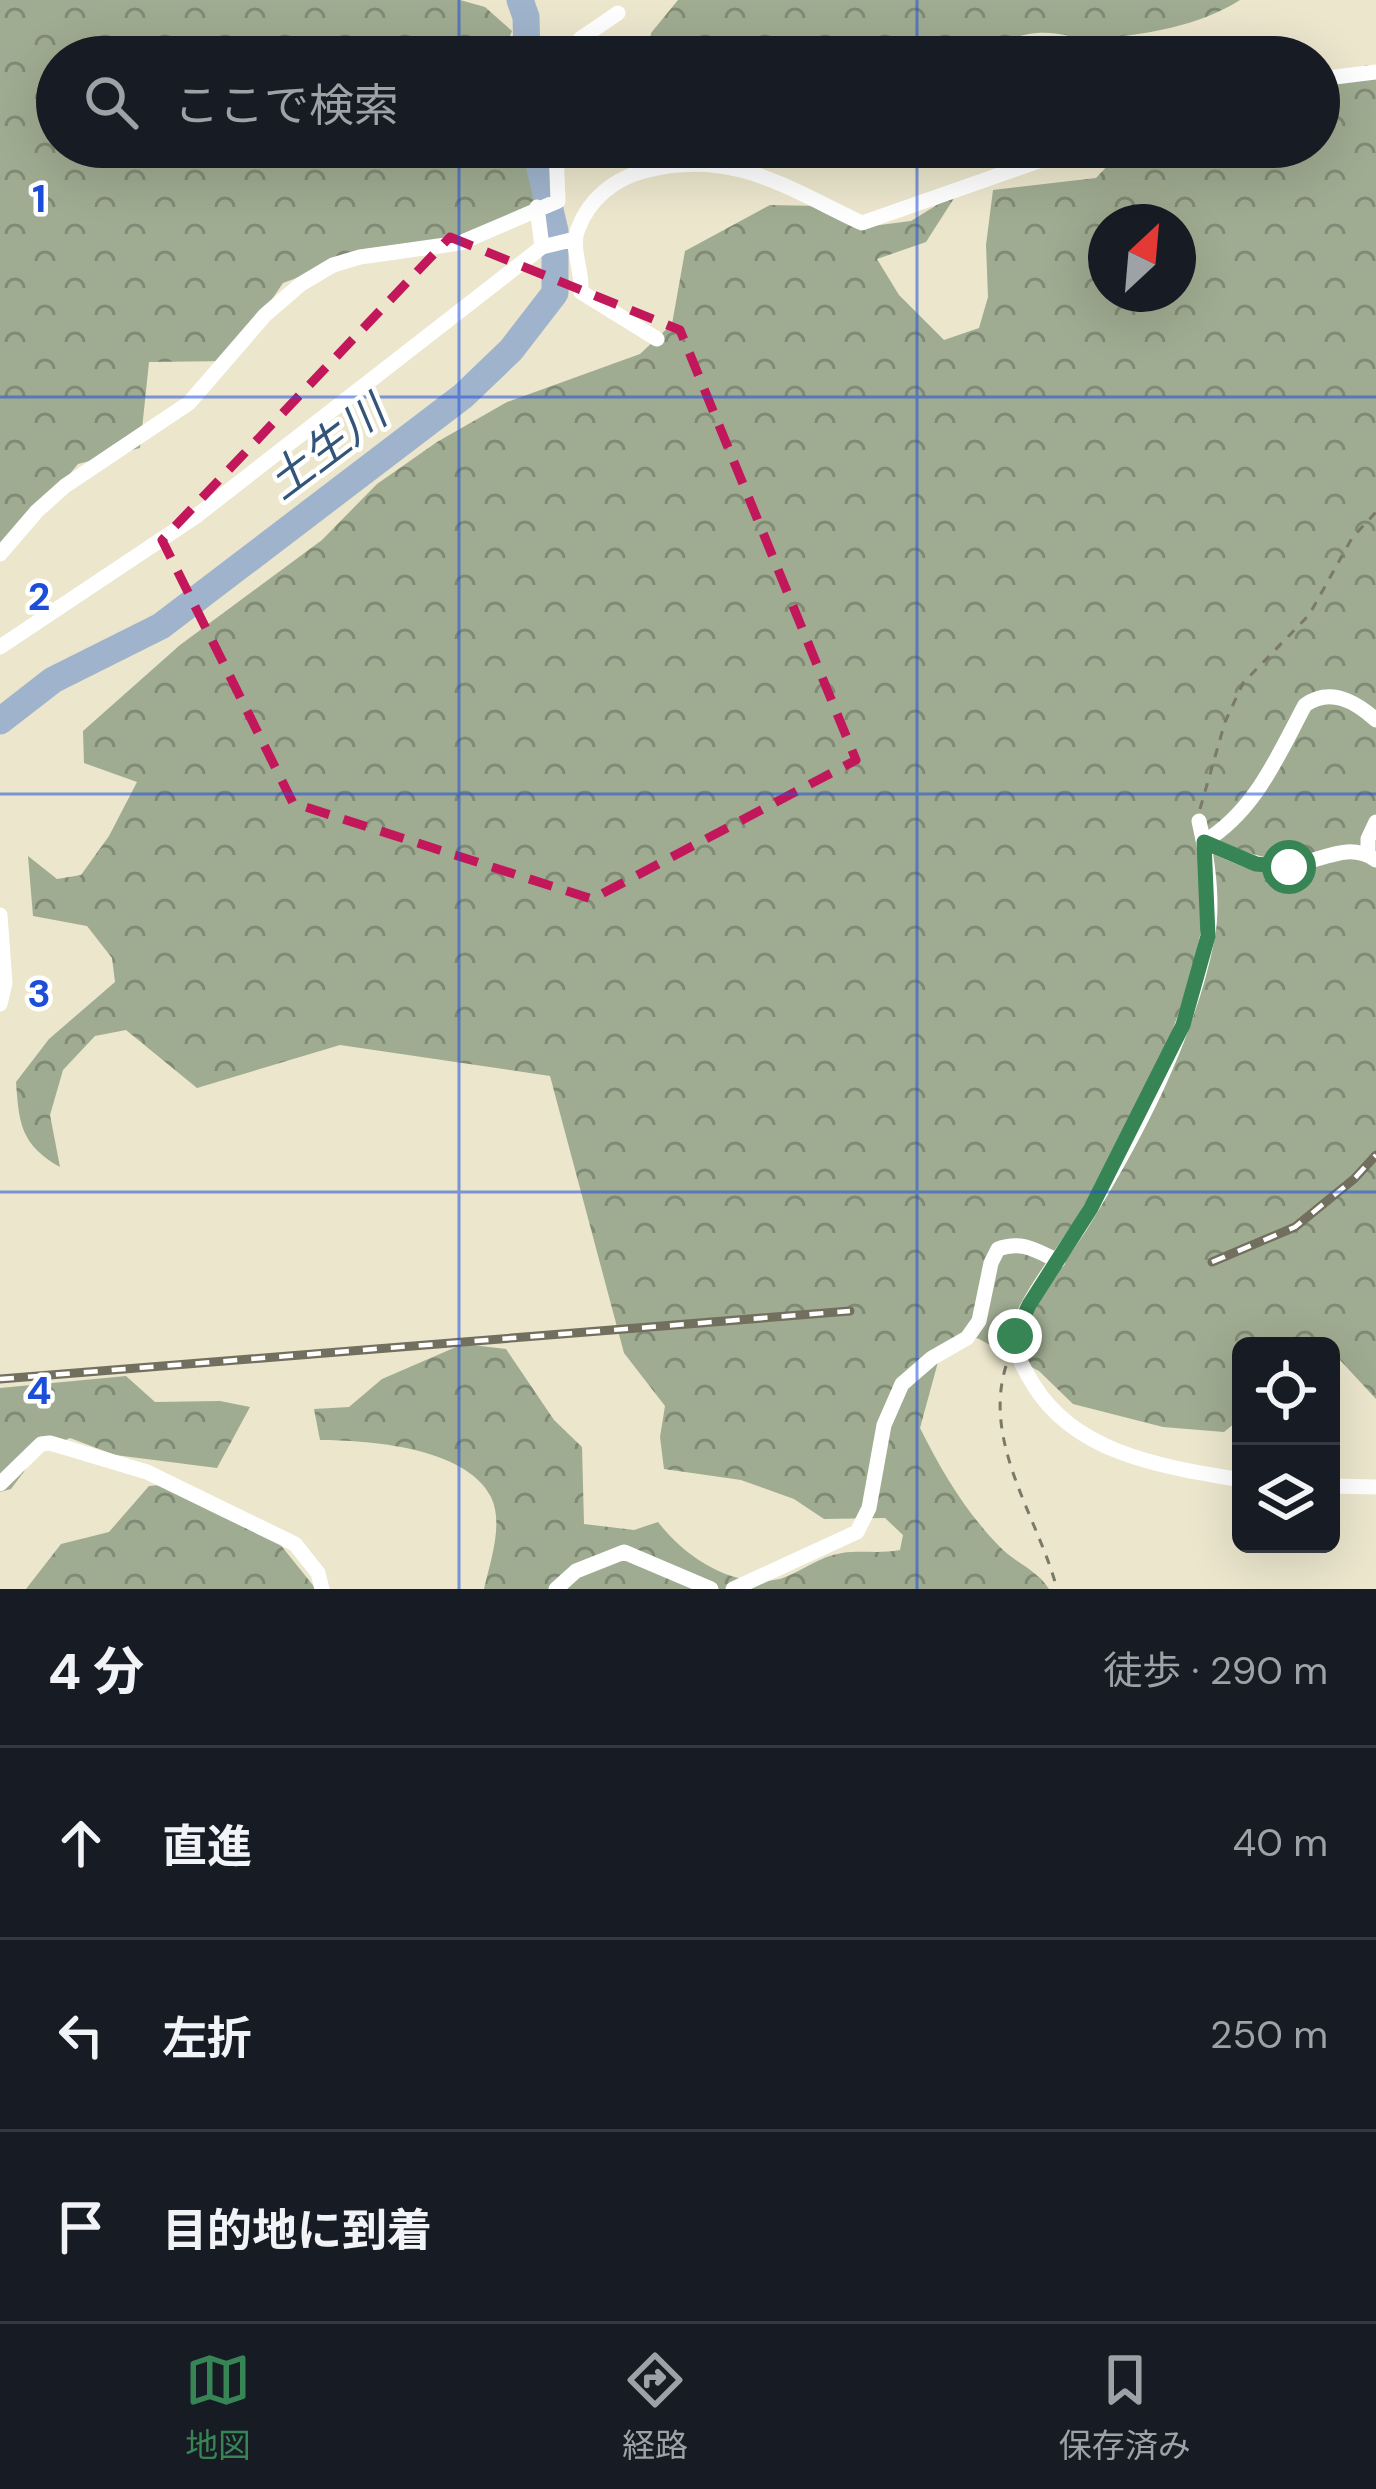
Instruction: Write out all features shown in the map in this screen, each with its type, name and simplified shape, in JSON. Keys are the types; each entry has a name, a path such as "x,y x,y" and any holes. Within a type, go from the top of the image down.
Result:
{"street":[{"path":"584,36 618,13"},
{"path":"1340,76 1376,71"},
{"path":"0,554 65,486 189,404 265,315 301,284 333,265 360,257 460,243 558,201 557,168"},
{"path":"655,168 629,175 601,192 578,226 575,239 581,292 657,339"},
{"path":"737,168 862,223 1018,168"},
{"path":"536,207 545,246"},
{"path":"0,647 195,517 545,246 575,239"},
{"path":"1204,842 1241,815 1258,793 1305,705 1319,695 1334,695 1376,720"},
{"path":"1199,820 1208,936 1183,1025 1127,1140 1015,1336 1018,1360 1046,1406 1077,1432 1129,1457 1232,1478"},
{"path":"1372,857 1367,839 1376,822"},
{"path":"1204,842 1272,866 1289,867 1346,850 1372,857"},
{"path":"0,915 5,983 0,1004"},
{"path":"733,1589 857,1532 869,1508 884,1425 902,1384 932,1358 967,1338 979,1321 998,1249 1026,1246 1058,1262"},
{"path":"0,1484 41,1444 50,1443 147,1472 295,1544 318,1574 322,1589"},
{"path":"1340,1486 1376,1487"},
{"path":"556,1589 576,1571 623,1552 711,1589"}],"path":[{"path":"1199,820 1225,722 1243,683 1309,615 1352,538 1376,512"},
{"path":"1015,1336 1000,1385 1002,1431 1057,1589"}],"highlighted area":[{"path":"450,237 680,330 856,760 592,899 293,803 162,540"}],"green space":[{"path":"0,0 460,0 485,7 512,31 510,36 36,36 36,168 530,168 543,197 493,232 358,255 283,283 230,361 149,362 140,448 78,464 0,558"},
{"path":"678,0 1240,0 1207,17 1119,36 651,33"},
{"path":"1366,65 1376,67 1376,1399 1340,1360 1340,1337 1232,1337 1232,1425 1224,1432 1163,1427 1073,1404 1039,1371 977,1338 938,1362 920,1428 975,1519 1049,1589 484,1589 496,1519 491,1497 478,1480 460,1467 414,1450 320,1440 314,1409 349,1407 382,1379 463,1344 506,1349 554,1420 582,1447 584,1524 634,1530 658,1522 711,1567 762,1581 780,1579 834,1555 900,1550 903,1535 885,1518 824,1519 794,1499 741,1480 664,1469 660,1437 665,1406 624,1353 550,1076 340,1045 197,1088 126,1030 95,1036 63,1070 50,1115 60,1167 47,1159 24,1132 16,1082 49,1039 115,982 112,958 87,926 33,916 28,856 57,879 81,875 109,836 137,782 84,763 83,731 180,645 322,540 377,484 437,442 507,402 640,354 672,324 685,251 770,205 820,206 864,227 911,221 958,192 926,242 877,259 899,295 944,340 979,328 988,297 986,245 993,190 1096,178 1105,168 1340,168 1340,80"},
{"path":"126,1376 155,1402 220,1401 250,1407 217,1468 115,1455 70,1438 37,1454 11,1489 0,1492 0,1388"},
{"path":"171,1484 279,1543 316,1589 26,1589 61,1544 109,1532 149,1486"}],"waterway":[{"name":"土生川","path":"520,0 526,36"},
{"name":"土生川","path":"0,721 53,680 161,626 463,396 511,350 555,293 555,231 540,168"}],"railway":[{"path":"1212,1262 1295,1227 1376,1155"},
{"path":"0,1379 850,1311"}],"route":[{"path":"1015,1336 1029,1305 1091,1208 1183,1025 1208,936 1204,842 1256,864 1289,867"}]}
